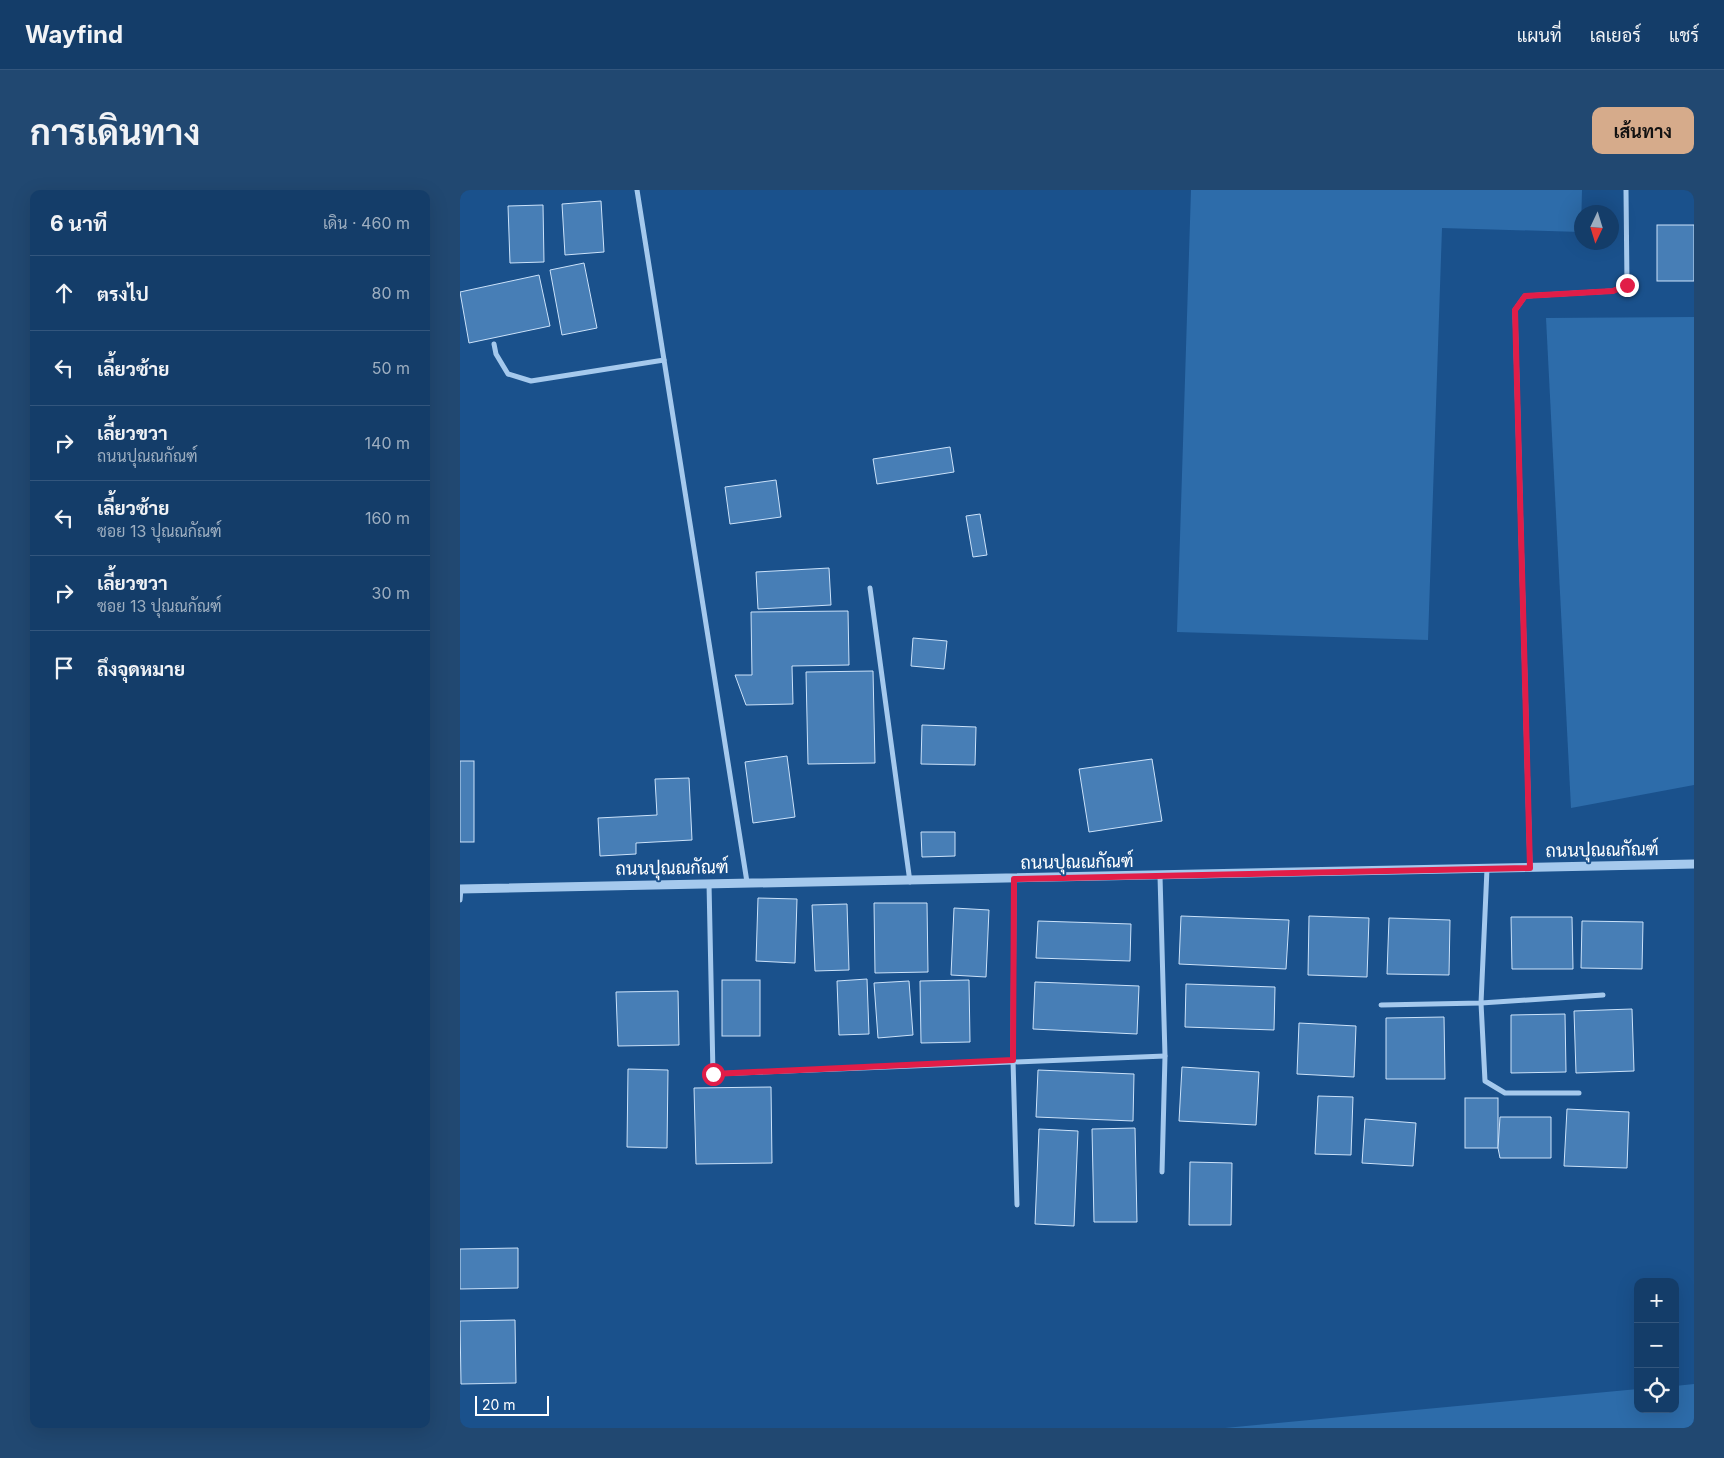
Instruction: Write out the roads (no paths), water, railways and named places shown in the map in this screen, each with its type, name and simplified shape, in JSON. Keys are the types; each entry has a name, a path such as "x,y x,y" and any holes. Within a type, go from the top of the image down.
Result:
{"street":[{"path":"637,190 747,882"},
{"path":"1530,868 1515,310 1525,296 1613,291 1627,285 1626,190"},
{"path":"494,344 496,354 508,374 531,381 664,360"},
{"path":"870,588 910,882"},
{"name":"ถนนปุณณกัณฑ์","path":"460,889 747,882 910,882 1694,864"},
{"path":"1487,869 1481,1003 1485,1081 1505,1093 1579,1093"},
{"path":"1160,876 1165,1056 1162,1172"},
{"path":"1014,879 1013,1060 1017,1205"},
{"path":"709,884 713,1074 1013,1060 1165,1056"},
{"path":"460,889 460,900"},
{"path":"1381,1005 1481,1003 1603,995"}]}
